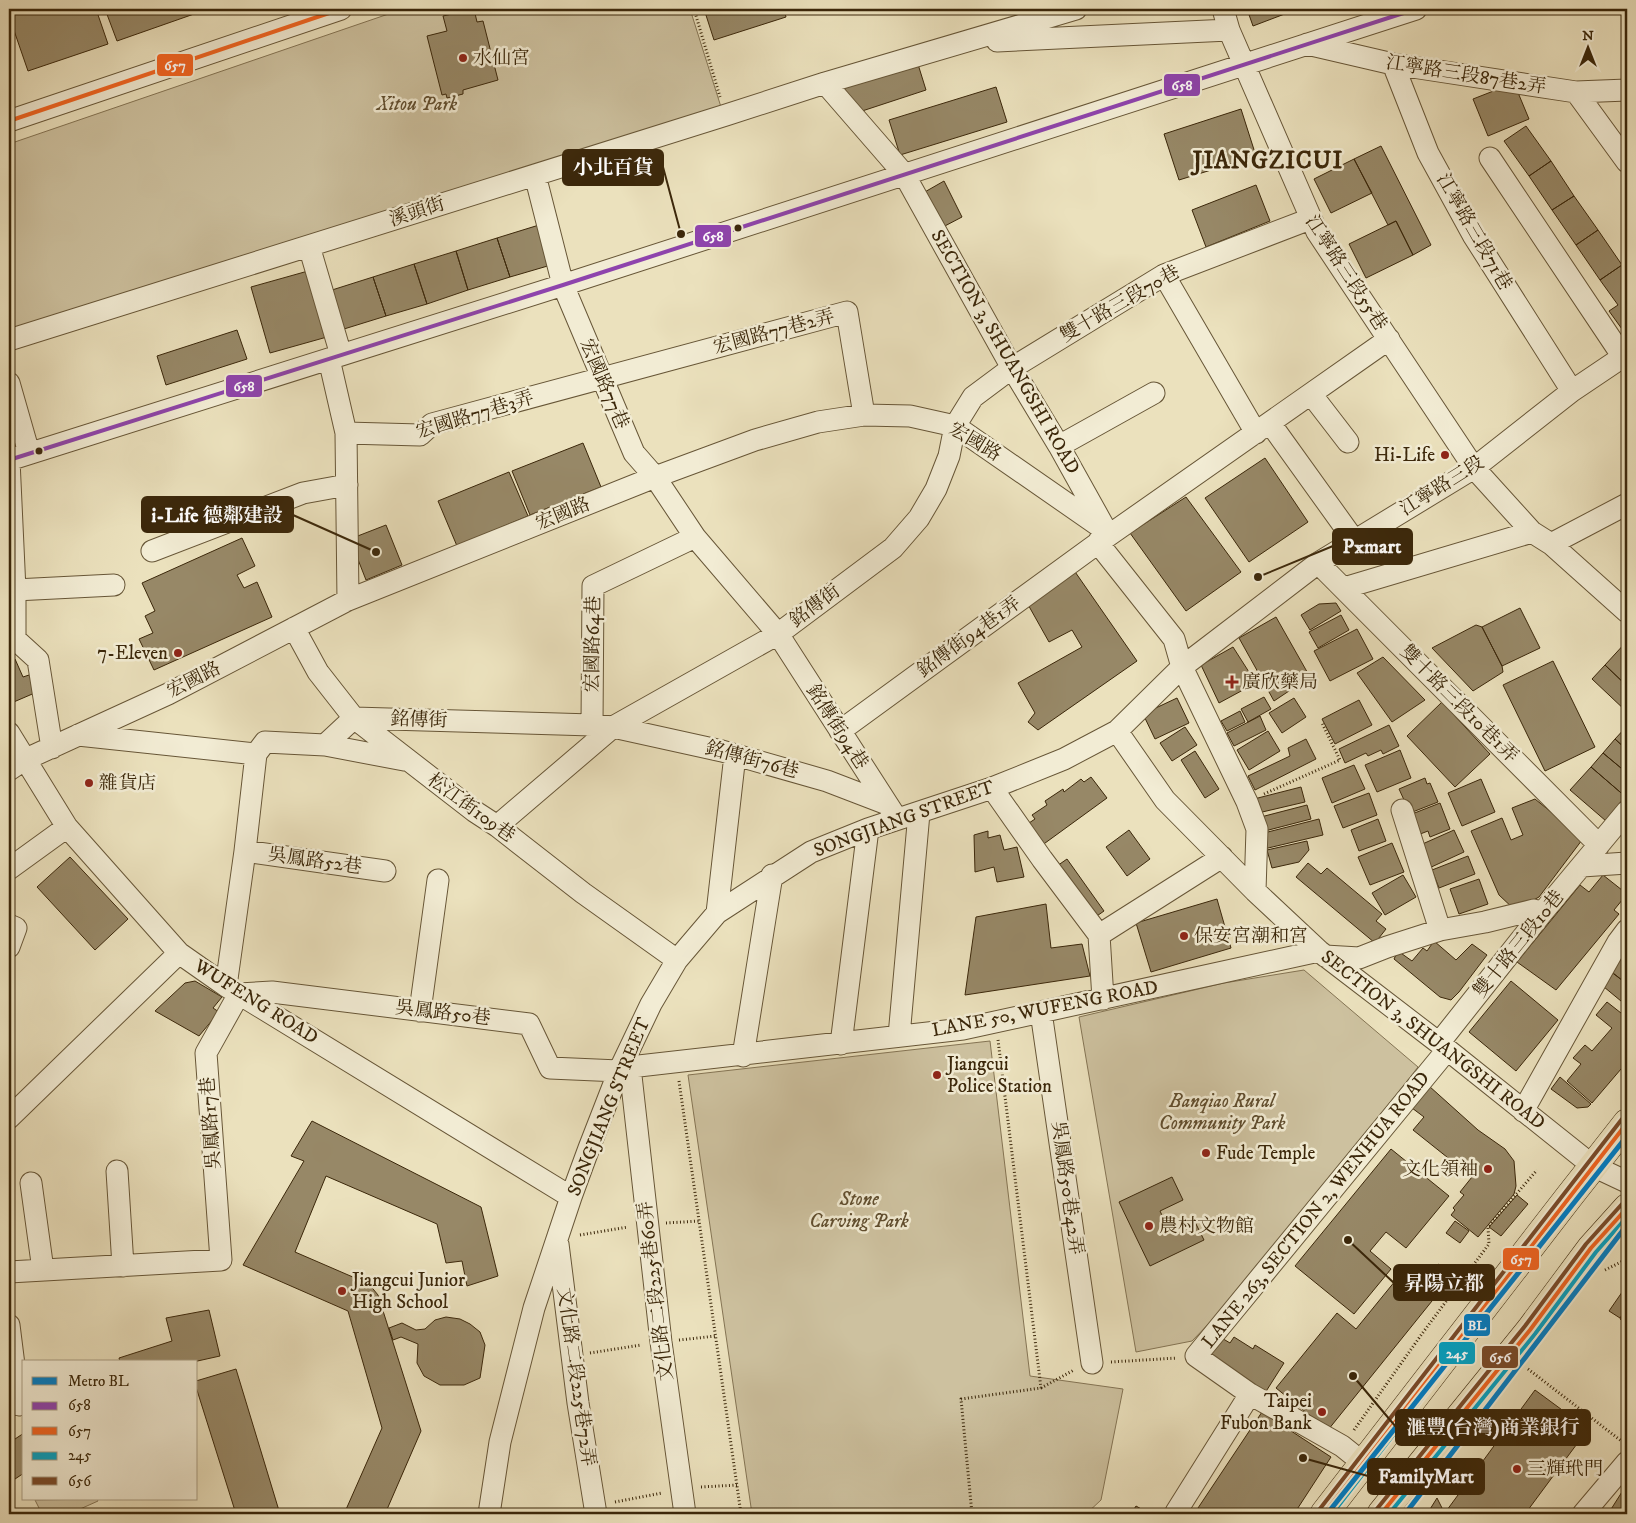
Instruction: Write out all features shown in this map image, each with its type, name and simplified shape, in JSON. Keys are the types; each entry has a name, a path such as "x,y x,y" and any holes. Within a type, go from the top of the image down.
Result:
{"main road":[{"path":"1324,1514 1352,1454 1627,1123"},
{"path":"1381,1514 1508,1358 1591,1248 1627,1207"}],"street":[{"path":"9,121 341,9"},
{"path":"966,42 1076,9"},
{"name":"江寧路三段55巷","path":"1223,9 1229,30 1317,232 1474,468 1532,532 1551,544 1627,612"},
{"path":"52,748 38,660 15,639 16,590 9,460 563,285 1416,9"},
{"path":"966,42 1229,30"},
{"name":"溪頭街","path":"9,340 824,83 966,42"},
{"name":"江寧路三段87巷2弄","path":"1306,44 1393,64 1576,92 1627,90"},
{"name":"江寧路三段71巷","path":"1393,64 1428,153 1473,235 1572,391"},
{"name":"SECTION 3, SHUANGSHI ROAD","path":"824,83 904,174 1012,368 1059,446 1102,536"},
{"path":"1576,92 1627,162"},
{"path":"1490,158 1625,355"},
{"name":"宏國路77巷","path":"535,175 563,285 634,454 654,477 695,537"},
{"name":"雙十路三段70巷","path":"955,426 974,397 1012,368 1164,275 1310,219"},
{"path":"309,246 335,357 346,433 348,600"},
{"path":"1164,275 1263,428 1354,540"},
{"name":"宏國路77巷2弄","path":"602,379 847,312 864,414"},
{"name":"銘傳街94巷1弄","path":"840,730 1102,536 1263,428 1389,339"},
{"name":"江寧路三段","path":"1117,730 1182,667 1318,564 1354,540 1474,468 1572,391 1625,355"},
{"name":"宏國路77巷3弄","path":"346,433 420,435 432,424 602,379"},
{"path":"9,384 29,454"},
{"path":"1059,446 1154,393"},
{"path":"1311,394 1348,442"},
{"name":"宏國路","path":"17,765 168,694 348,600 654,477 755,440 818,422 864,414 910,416 955,426 1102,536"},
{"name":"銘傳街","path":"497,826 613,727 778,634 893,548 912,526 936,490 949,456 955,426"},
{"path":"152,551 303,493 347,484"},
{"path":"1551,544 1627,504"},
{"path":"1344,588 1532,532"},
{"path":"1102,536 1174,639 1182,667 1247,802 1257,829 1255,891"},
{"name":"銘傳街94巷","path":"695,537 778,634 892,812"},
{"name":"宏國路64巷","path":"592,725 592,586 695,537"},
{"name":"雙十路三段10巷1弄","path":"1318,564 1599,846"},
{"path":"16,590 114,585"},
{"name":"松江街109巷","path":"294,628 318,672 354,718 583,893 677,960"},
{"path":"325,745 354,718"},
{"name":"銘傳街","path":"354,718 613,727"},
{"name":"銘傳街76巷","path":"613,727 735,755 827,781 892,812"},
{"name":"SECTION 3, SHUANGSHI ROAD","path":"1117,730 1165,800 1255,891 1322,954 1593,1166"},
{"name":"SONGJIANG STREET","path":"489,1514 500,1442 534,1308 571,1196 651,1004 677,960 717,912 772,875 811,852 868,829 892,812 919,813 992,788 1064,759 1117,730"},
{"name":"WUFENG ROAD","path":"9,733 17,765 67,827 179,953 232,990 571,1196"},
{"path":"78,735 256,754"},
{"name":"銘傳街","path":"256,754 265,742 325,745 408,761"},
{"name":"吳鳳路52巷","path":"232,990 256,754"},
{"path":"717,912 735,755"},
{"path":"992,788 1099,935 1103,999"},
{"path":"1402,810 1440,930"},
{"name":"雙十路三段10巷","path":"1443,1047 1542,913 1627,811"},
{"path":"899,1036 919,813"},
{"path":"9,869 67,827"},
{"path":"841,1044 868,829"},
{"name":"吳鳳路52巷","path":"245,851 385,871"},
{"path":"1099,935 1222,857"},
{"path":"1582,866 1627,863"},
{"path":"743,1056 772,875"},
{"path":"420,1011 438,880"},
{"name":"LANE 50, WUFENG ROAD","path":"625,1069 963,1029 1322,954 1359,958 1440,930 1485,922 1534,910 1542,913"},
{"path":"9,925 16,928 9,946"},
{"path":"1524,1111 1618,942 1627,930"},
{"path":"9,1118 179,953"},
{"name":"吳鳳路50巷","path":"232,990 272,992 529,1024 550,1068 625,1069"},
{"name":"吳鳳路17巷","path":"123,1266 221,1260 206,1053 232,990"},
{"name":"吳鳳路50巷42弄","path":"1042,1012 1092,1363"},
{"name":"LANE 263, SECTION 2, WENHUA ROAD","path":"1352,1454 1250,1394 1196,1356 1443,1047"},
{"name":"文化路二段225巷60弄","path":"625,1069 685,1514"},
{"path":"1593,1166 1627,1182"},
{"path":"1593,1166 1627,1207"},
{"path":"9,1272 123,1266 116,1171"},
{"path":"31,1183 43,1270"},
{"name":"文化路二段225巷72弄","path":"557,1239 578,1403 596,1514"},
{"path":"9,1324 19,1405"},
{"path":"1176,1512 1250,1394"},
{"path":"1583,1514 1627,1462"}],"path":[{"path":"694,9 726,115"},
{"path":"1247,802 1340,760 1322,723"},
{"path":"996,1022 1042,1388"},
{"path":"676,1063 742,1514"},
{"path":"1352,1454 1424,1331 1489,1244 1488,1227 1537,1170"},
{"path":"972,1514 961,1399 1042,1388 1070,1371 1092,1363 1196,1356"},
{"path":"1508,1358 1518,1361 1627,1445"}],"green space":[{"name":"Xitou Park","path":"403,9 690,9 721,107 9,331 9,144"},
{"name":"Banqiao Rural Community Park","path":"1304,970 1418,1067 1247,1284 1192,1341 1136,1352 1079,1017 1224,983"},
{"name":"Stone Carving Park","path":"990,1041 1030,1376 1123,1389 1101,1500 1086,1514 752,1514 688,1075"},
{"path":"35,1500 98,1501 69,1514 42,1514"}],"building":[{"path":"17,9 96,9 108,44 28,71 9,16 9,11"},
{"path":"105,9 192,9 194,14 117,41"},
{"name":"水仙宮","path":"474,9 477,22 483,21 498,80 463,90 463,94 447,98 446,94 442,95 427,36 447,31 443,16"},
{"path":"704,9 784,9 786,17 714,40"},
{"path":"1247,9 1279,9 1282,15 1253,26"},
{"path":"1279,9 1297,9 1282,15"},
{"path":"917,61 926,90 853,114 843,85"},
{"path":"1514,83 1529,119 1488,136 1473,99"},
{"path":"996,87 1007,122 900,155 889,120"},
{"path":"1241,109 1256,156 1179,180 1164,134"},
{"path":"1526,126 1551,161 1529,176 1504,141"},
{"path":"1381,146 1431,245 1413,255 1396,221 1388,225 1354,159"},
{"path":"1354,159 1372,193 1331,213 1314,179"},
{"path":"1551,161 1574,196 1552,210 1529,176"},
{"path":"944,181 962,217 941,228 923,193"},
{"path":"1256,185 1270,221 1206,247 1192,210"},
{"path":"1574,196 1598,230 1576,245 1552,210"},
{"path":"1396,221 1413,255 1366,278 1349,244"},
{"path":"539,225 551,265 510,277 497,238"},
{"path":"1598,230 1622,265 1600,280 1576,245"},
{"path":"497,238 510,277 468,290 456,251"},
{"path":"456,251 468,290 427,304 414,264"},
{"path":"414,264 427,304 386,316 373,277"},
{"path":"1622,265 1627,272 1627,336 1609,311 1618,305 1600,280"},
{"path":"308,271 327,337 270,353 251,287"},
{"path":"373,277 386,316 344,329 332,290"},
{"path":"237,330 247,359 166,385 157,356"},
{"path":"583,443 601,487 530,515 512,471"},
{"path":"1265,458 1308,522 1249,562 1205,498"},
{"path":"509,472 528,516 457,546 438,501"},
{"path":"1186,497 1241,572 1186,611 1130,533"},
{"path":"386,525 402,565 366,580 350,539"},
{"path":"242,538 255,566 237,575 244,588 257,582 272,617 154,670 139,639 153,633 145,616 155,611 142,583"},
{"path":"1071,566 1137,661 1038,730 1028,722 1035,713 1018,683 1082,647 1072,630 1049,642 1026,601"},
{"path":"1336,603 1341,611 1310,630 1301,615 1319,604"},
{"path":"1520,608 1540,648 1502,666 1482,627"},
{"path":"1341,615 1349,630 1318,648 1309,632"},
{"path":"1276,617 1310,677 1274,701 1239,638"},
{"path":"1476,625 1482,627 1502,666 1503,672 1473,691 1432,648"},
{"path":"1357,629 1373,659 1330,681 1314,651"},
{"path":"1627,641 1627,686 1605,665"},
{"path":"1233,647 1256,683 1219,703 1201,665"},
{"path":"9,654 12,661 15,659 23,677 29,675 37,692 9,704"},
{"path":"1383,657 1425,700 1392,722 1357,673"},
{"path":"1553,661 1595,747 1545,771 1503,685"},
{"path":"1605,665 1627,686 1627,712 1592,679"},
{"path":"1264,697 1271,709 1248,722 1241,709"},
{"path":"1177,698 1189,723 1155,739 1143,714"},
{"path":"1294,698 1306,717 1282,733 1269,713"},
{"path":"1359,700 1372,725 1335,744 1322,719"},
{"path":"1442,702 1490,754 1455,787 1407,736"},
{"path":"1240,711 1245,722 1227,731 1221,721"},
{"path":"1260,716 1266,730 1234,746 1227,733"},
{"path":"1389,725 1399,746 1383,754 1381,750 1368,756 1366,753 1345,763 1339,749"},
{"path":"1627,726 1627,750 1615,739"},
{"path":"1185,727 1197,745 1172,761 1160,743"},
{"path":"1268,731 1280,751 1249,770 1237,750"},
{"path":"1306,739 1316,759 1255,790 1248,776 1290,756 1288,748"},
{"path":"1615,739 1627,750 1627,773 1603,753"},
{"path":"1400,750 1411,778 1377,792 1365,765"},
{"path":"1195,751 1219,789 1205,798 1181,760"},
{"path":"1603,753 1627,773 1627,798 1591,767"},
{"path":"1354,765 1365,789 1332,803 1322,778"},
{"path":"1591,767 1627,798 1606,821 1570,790"},
{"path":"1091,777 1107,798 1041,846 1026,825 1035,819 1032,815 1047,805 1045,801 1063,789 1064,792 1081,779 1084,782"},
{"path":"1425,778 1427,784 1430,783 1438,802 1410,813 1399,789"},
{"path":"1481,779 1495,812 1462,826 1448,793"},
{"path":"1301,787 1305,802 1258,813 1254,799"},
{"path":"1369,793 1377,815 1343,828 1334,806"},
{"path":"1535,799 1577,833 1582,840 1539,897 1515,910 1499,895 1471,831 1502,818 1511,840 1523,835 1512,808"},
{"path":"1440,803 1450,829 1430,837 1428,831 1415,836 1407,816"},
{"path":"1307,805 1311,819 1261,832 1257,818"},
{"path":"1319,819 1323,835 1264,849 1260,834"},
{"path":"1378,819 1386,841 1359,851 1351,830"},
{"path":"1129,830 1150,859 1127,876 1106,847"},
{"path":"1454,830 1464,852 1427,869 1418,846"},
{"path":"988,831 988,838 1000,835 1004,850 1017,847 1024,877 997,882 994,867 975,872 974,835"},
{"path":"1307,841 1309,850 1299,862 1272,868 1267,850"},
{"path":"1392,843 1404,872 1370,885 1358,857"},
{"path":"1468,856 1475,874 1439,888 1432,870"},
{"path":"70,857 128,919 95,950 37,887"},
{"path":"1067,859 1104,911 1094,918 1057,866"},
{"path":"1308,863 1321,874 1327,868 1382,914 1376,921 1386,929 1375,943 1296,877"},
{"path":"1403,875 1416,897 1385,915 1372,893"},
{"path":"1603,875 1627,894 1614,910 1619,914 1556,990 1517,962 1580,885 1589,892"},
{"path":"1479,879 1488,904 1459,914 1450,889"},
{"name":"保安宮潮和宮","path":"1217,899 1231,948 1151,972 1136,923"},
{"path":"1046,904 1051,948 1082,944 1090,976 965,995 976,917"},
{"path":"1434,941 1456,960 1472,944 1487,955 1451,1000 1440,997 1394,959 1398,951 1412,961 1423,948 1427,951"},
{"path":"1627,943 1627,964 1616,955"},
{"path":"1616,955 1627,964 1627,984 1606,968"},
{"path":"1608,969 1627,984 1627,1006 1598,982"},
{"path":"195,981 222,997 213,1008 219,1012 199,1036 155,1011 185,983"},
{"path":"1511,981 1558,1020 1516,1071 1469,1032"},
{"path":"1607,1002 1621,1013 1625,1008 1627,1009 1627,1062 1592,1103 1567,1081 1581,1064 1573,1058 1585,1045 1592,1051 1612,1028 1596,1015"},
{"path":"1560,1077 1591,1104 1588,1107 1577,1108 1551,1089"},
{"name":"文化領袖","path":"1429,1086 1478,1130 1505,1149 1514,1161 1516,1186 1514,1194 1478,1237 1451,1215 1455,1210 1453,1208 1464,1195 1460,1192 1472,1177 1413,1130 1424,1117 1412,1108"},
{"path":"312,1121 481,1207 498,1276 467,1286 462,1261 446,1263 437,1224 326,1176 295,1252 369,1284 378,1295 421,1431 385,1514 344,1514 382,1428 348,1311 243,1265 304,1161 291,1156"},
{"path":"1391,1149 1449,1196 1406,1248 1386,1232 1370,1251 1391,1269 1354,1314 1295,1266"},
{"name":"農村文物館","path":"1172,1177 1183,1200 1160,1211 1170,1232 1194,1220 1204,1240 1150,1266 1119,1202"},
{"path":"1517,1195 1528,1204 1501,1236 1489,1227"},
{"path":"1455,1221 1469,1231 1460,1243 1446,1233"},
{"path":"1438,1264 1448,1271 1434,1290 1424,1283"},
{"path":"1400,1275 1432,1301 1328,1430 1276,1388 1337,1313 1356,1329"},
{"path":"1627,1285 1627,1307 1620,1318 1609,1311"},
{"path":"1627,1308 1627,1324 1620,1319"},
{"path":"209,1310 220,1356 198,1361 120,1360 119,1358 172,1341 166,1318"},
{"path":"446,1317 460,1319 470,1324 480,1332 485,1345 480,1378 464,1385 440,1385 424,1376 417,1363 418,1344 401,1337 393,1340 389,1328 402,1323 416,1330 425,1329 435,1320"},
{"path":"1220,1337 1230,1343 1234,1337 1253,1349 1255,1345 1284,1363 1265,1393 1207,1358"},
{"path":"236,1369 280,1514 236,1514 198,1393 198,1380"},
{"name":"三輝玳門","path":"1535,1390 1588,1429 1525,1514 1453,1514 1447,1510"},
{"path":"1262,1412 1331,1457 1294,1514 1194,1514"},
{"path":"22,1434 22,1474 9,1483 9,1443"},
{"path":"1627,1484 1627,1514 1608,1514"},
{"path":"1437,1498 1445,1514 1427,1514"},
{"path":"1136,1506 1150,1514 1131,1514"}],"metro line":[{"name":"BL","path":"1327,1514 1627,1136"},
{"name":"BL","path":"1405,1514 1627,1225"}],"transit line":[{"name":"657","path":"9,121 341,9"},
{"name":"658","path":"9,460 563,285 1416,9"},
{"name":"656","path":"1319,1510 1622,1119"},
{"name":"657","path":"1324,1514 1627,1123"},
{"name":"245","path":"1332,1514 1627,1133"},
{"name":"656","path":"1376,1510 1525,1326 1586,1244 1622,1204"},
{"name":"657","path":"1381,1514 1530,1330 1591,1248 1627,1208"},
{"name":"245","path":"1389,1514 1535,1334 1596,1252 1627,1217"}],"place":[{"name":"水仙宮","path":"463,58"},
{"name":"小北百貨","path":"681,234"},
{"name":"Hi-Life","path":"1445,455"},
{"name":"i-Life 德鄰建設","path":"376,552"},
{"name":"Pxmart","path":"1258,577"},
{"name":"7-Eleven","path":"178,653"},
{"name":"廣欣藥局","path":"1232,682"},
{"name":"雜貨店","path":"89,783"},
{"name":"保安宮潮和宮","path":"1184,936"},
{"name":"Jiangcui Police Station","path":"937,1075"},
{"name":"Fude Temple","path":"1206,1153"},
{"name":"文化領袖","path":"1488,1169"},
{"name":"農村文物館","path":"1149,1226"},
{"name":"昇陽立都","path":"1348,1240"},
{"name":"Jiangcui Junior High School","path":"342,1291"},
{"name":"滙豐(台灣)商業銀行","path":"1353,1376"},
{"name":"Taipei Fubon Bank","path":"1322,1412"},
{"name":"FamilyMart","path":"1303,1458"},
{"name":"三輝玳門","path":"1517,1469"}],"district":[{"name":"JIANGZICUI","path":"1268,161"}]}
